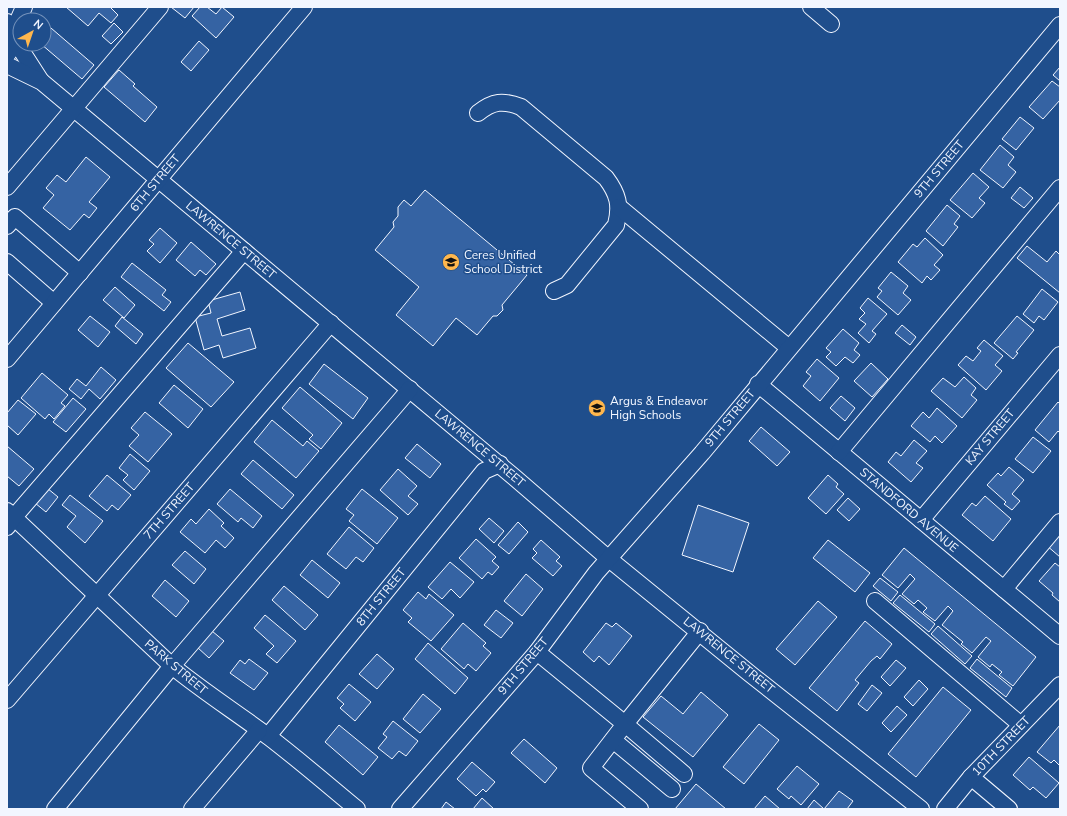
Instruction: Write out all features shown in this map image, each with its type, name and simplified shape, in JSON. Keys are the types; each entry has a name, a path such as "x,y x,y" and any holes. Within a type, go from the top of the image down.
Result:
{"street":[{"path":"7,187 160,7"},
{"name":"6TH STREET","path":"7,359 304,7"},
{"path":"811,7 831,24"},
{"name":"9TH STREET","path":"400,809 537,652 596,573 702,453 758,384 1060,25"},
{"path":"7,55 11,50 12,31"},
{"name":"LAWRENCE STREET","path":"24,52 42,82"},
{"name":"LAWRENCE STREET","path":"7,65 42,82 500,464 609,559 921,809"},
{"path":"478,113 488,106 500,102 511,103 521,107 606,178 614,189 619,207 616,225 567,285 554,291"},
{"path":"839,452 1060,188"},
{"path":"619,207 789,348"},
{"path":"7,226 15,217 80,273"},
{"path":"9,518 244,251"},
{"path":"7,262 54,303"},
{"name":"7TH STREET","path":"7,700 331,323"},
{"name":"KAY STREET","path":"921,520 1060,355"},
{"name":"STANDFORD AVENUE","path":"758,384 1060,636"},
{"path":"55,809 172,666 410,389"},
{"name":"8TH STREET","path":"192,809 263,733 484,471 500,464"},
{"name":"PARK STREET","path":"9,518 97,595 172,666 198,687 309,768 357,809"},
{"path":"1004,589 1060,522"},
{"path":"875,601 1021,725"},
{"path":"640,809 591,768 700,631"},
{"path":"537,652 684,774"},
{"name":"10TH STREET","path":"944,809 971,777 1060,685"},
{"path":"613,740 672,789"},
{"path":"971,777 1010,809"}],"building":[{"path":"66,7 110,7 118,15 111,23 99,13 88,26"},
{"path":"171,7 194,7 185,18"},
{"path":"200,7 207,7 216,14 222,7 234,17 216,38 192,16"},
{"path":"114,23 123,32 111,44 102,36"},
{"path":"52,29 94,65 82,79 50,52 52,52"},
{"path":"199,41 209,50 191,71 181,62"},
{"path":"1060,67 1060,81 1053,75"},
{"path":"119,70 135,84 133,86 157,107 145,122 104,87"},
{"path":"1052,81 1060,87 1060,100 1043,119 1029,107"},
{"path":"1020,117 1034,128 1016,150 1002,139"},
{"path":"1000,145 1014,157 1008,165 1016,172 1003,188 980,170"},
{"path":"86,157 110,177 89,202 97,208 89,218 84,214 70,230 43,208 54,195 46,188 57,175 66,182"},
{"path":"973,173 989,187 979,198 985,203 972,218 950,200"},
{"path":"1020,187 1033,198 1024,208 1011,198"},
{"name":"Ceres Unified School District","path":"425,190 527,275 502,305 503,310 497,316 493,316 477,335 456,318 433,346 396,315 419,287 375,250 394,227 393,222 398,216 398,207 404,200 411,206"},
{"path":"947,205 960,216 954,224 958,227 943,246 926,231"},
{"path":"160,228 177,243 160,263 147,251 154,244 149,240"},
{"path":"925,238 943,255 934,265 940,270 931,280 927,276 922,283 898,262 913,244 917,247"},
{"path":"191,242 216,264 206,275 200,270 195,276 176,260"},
{"path":"1027,246 1047,262 1056,251 1060,255 1060,293 1017,258"},
{"path":"132,263 166,290 162,295 171,302 164,311 121,277"},
{"path":"891,272 908,286 903,293 911,300 898,315 877,297 882,291 878,288"},
{"path":"115,287 135,305 124,318 103,300"},
{"path":"1042,289 1058,302 1044,320 1039,316 1034,323 1023,314"},
{"path":"240,292 245,310 217,319 222,336 250,328 256,348 223,358 219,345 204,350 195,317 211,313 208,301"},
{"path":"868,298 887,314 872,331 876,334 869,343 858,333 866,324 859,319 865,313 860,308"},
{"path":"90,316 110,332 98,347 78,330"},
{"path":"1017,316 1034,330 1016,352 1018,353 1013,359 994,343"},
{"path":"122,317 143,334 136,344 115,326"},
{"path":"902,325 916,337 910,345 895,333"},
{"path":"843,329 859,343 854,350 860,355 853,363 845,357 836,366 826,357 831,352 826,348"},
{"path":"984,340 1003,356 995,365 1002,371 986,390 958,365 966,356 973,361 981,351 977,348"},
{"path":"188,343 234,382 211,407 166,368"},
{"path":"817,359 839,378 820,401 803,386 811,376 806,372"},
{"path":"871,363 888,379 872,397 854,381"},
{"path":"324,364 368,398 353,419 309,384"},
{"path":"101,367 116,380 100,399 89,389 81,399 69,389 77,379 86,386"},
{"path":"42,373 68,395 61,403 65,406 54,419 49,414 45,419 21,398"},
{"path":"964,377 976,388 971,395 977,400 962,418 931,391 943,378 955,387"},
{"path":"174,385 203,409 188,428 159,403"},
{"path":"300,387 342,423 321,449 309,439 313,435 282,408"},
{"path":"841,396 855,408 845,421 830,408"},
{"path":"73,398 86,409 66,432 53,422"},
{"path":"18,400 36,414 18,435 7,425 7,413"},
{"path":"1058,402 1060,404 1060,433 1058,431 1049,442 1035,430"},
{"path":"937,408 957,426 942,443 935,436 930,442 911,426 923,412 929,418"},
{"path":"145,412 172,434 148,462 129,446 139,435 131,428"},
{"path":"272,420 303,446 307,441 319,451 296,478 254,442"},
{"path":"761,427 790,452 777,466 749,441"},
{"path":"1033,437 1051,451 1033,473 1015,459"},
{"path":"914,440 927,451 916,463 923,468 911,482 888,462 896,452 901,456"},
{"path":"417,444 441,464 430,478 405,458"},
{"path":"7,446 34,469 19,486 7,476"},
{"path":"130,454 150,471 134,490 123,480 128,475 119,468"},
{"path":"253,460 294,495 282,509 241,474"},
{"path":"1009,467 1024,480 1012,494 1020,501 1012,510 1004,504 1006,502 987,485 998,473 1001,476"},
{"path":"398,469 417,486 408,496 418,504 408,515 380,490"},
{"path":"107,475 131,495 118,510 112,505 107,511 89,496"},
{"path":"828,475 838,484 836,487 844,494 826,514 808,498"},
{"path":"47,488 58,497 46,512 35,503"},
{"path":"230,489 262,516 253,528 241,518 238,522 217,504"},
{"path":"362,489 398,518 377,544 349,521 354,515 346,509"},
{"path":"70,495 103,521 85,543 67,527 76,516 62,505"},
{"path":"985,496 1011,519 993,541 962,515 972,503 976,506"},
{"path":"848,498 860,509 849,521 837,510"},
{"path":"698,505 749,523 733,572 682,555"},
{"path":"209,509 224,523 221,526 234,538 225,548 216,540 205,553 180,532 191,519 196,524"},
{"path":"489,518 504,531 494,543 479,529"},
{"path":"518,522 528,532 509,554 498,545"},
{"path":"349,527 374,548 363,562 356,557 346,569 327,554"},
{"path":"1060,529 1060,557 1046,545"},
{"path":"476,539 496,557 492,561 499,567 492,575 488,572 482,579 459,558"},
{"path":"541,540 560,557 556,561 562,566 553,576 532,558 537,553 533,549"},
{"path":"828,540 870,573 855,592 813,558"},
{"path":"904,548 1036,657 1013,686 999,675 1002,672 992,664 990,667 978,657 991,641 986,637 972,653 961,644 963,642 942,625 953,611 948,606 935,621 923,612 927,608 918,600 914,604 902,594 915,579 910,574 898,588 882,575"},
{"path":"185,551 206,569 194,584 172,565"},
{"path":"312,560 340,583 328,598 300,575"},
{"path":"450,562 474,582 460,598 451,589 442,599 428,587"},
{"path":"1055,563 1060,567 1060,602 1052,595 1053,593 1039,581"},
{"path":"526,574 543,589 522,616 504,601"},
{"path":"880,578 898,592 891,601 873,586"},
{"path":"165,580 189,601 176,617 152,596"},
{"path":"284,586 318,615 305,630 272,600"},
{"path":"418,592 426,599 429,594 454,615 431,641 408,622 412,618 403,610"},
{"path":"900,595 935,624 929,632 893,603"},
{"path":"818,601 837,617 795,665 776,649"},
{"path":"496,610 513,623 501,638 484,625"},
{"path":"265,615 296,641 277,663 266,654 274,646 254,628"},
{"path":"865,621 892,644 880,659 877,656 871,661 855,680 859,683 837,711 809,688"},
{"path":"463,623 486,643 483,646 491,653 476,671 468,664 464,669 441,649"},
{"path":"606,623 612,627 616,623 632,636 609,665 599,656 594,662 583,652"},
{"path":"938,626 972,656 965,664 931,634"},
{"path":"212,631 224,641 209,658 197,647"},
{"path":"428,643 468,678 455,694 415,659"},
{"path":"377,654 394,669 377,689 359,674"},
{"path":"249,659 268,673 254,690 230,673 240,660 245,664"},
{"path":"977,659 1012,688 1006,697 970,668"},
{"path":"896,660 906,668 890,686 881,677"},
{"path":"919,680 928,689 913,706 904,697"},
{"path":"349,684 371,702 355,721 340,708 344,704 337,698"},
{"path":"872,685 882,693 867,711 858,704"},
{"path":"943,687 971,710 916,777 888,754"},
{"path":"701,692 728,715 693,757 643,717 661,696 683,714"},
{"path":"423,694 441,709 420,733 403,719"},
{"path":"897,706 907,715 891,732 882,723"},
{"path":"393,721 418,741 406,756 399,751 392,759 378,748 387,737 383,734"},
{"path":"759,724 779,740 744,784 723,767"},
{"path":"339,725 378,757 363,775 325,742"},
{"path":"1060,725 1060,766 1054,760 1051,763 1037,752"},
{"path":"524,739 557,768 545,783 511,753"},
{"path":"1029,757 1059,783 1046,798 1033,787 1030,790 1013,775"},
{"path":"472,762 495,782 486,792 483,789 476,796 457,779"},
{"path":"797,766 819,784 801,805 791,796 789,799 777,789"},
{"path":"696,784 726,809 675,809"},
{"path":"839,791 853,801 847,809 824,809"},
{"path":"765,796 780,809 754,809"},
{"path":"482,798 494,809 473,809"},
{"path":"814,800 824,809 807,809"},
{"path":"446,802 455,809 441,809"}],"place":[{"name":"Ceres Unified School District","path":"451,262"},
{"name":"Argus & Endeavor High Schools","path":"597,408"}]}
